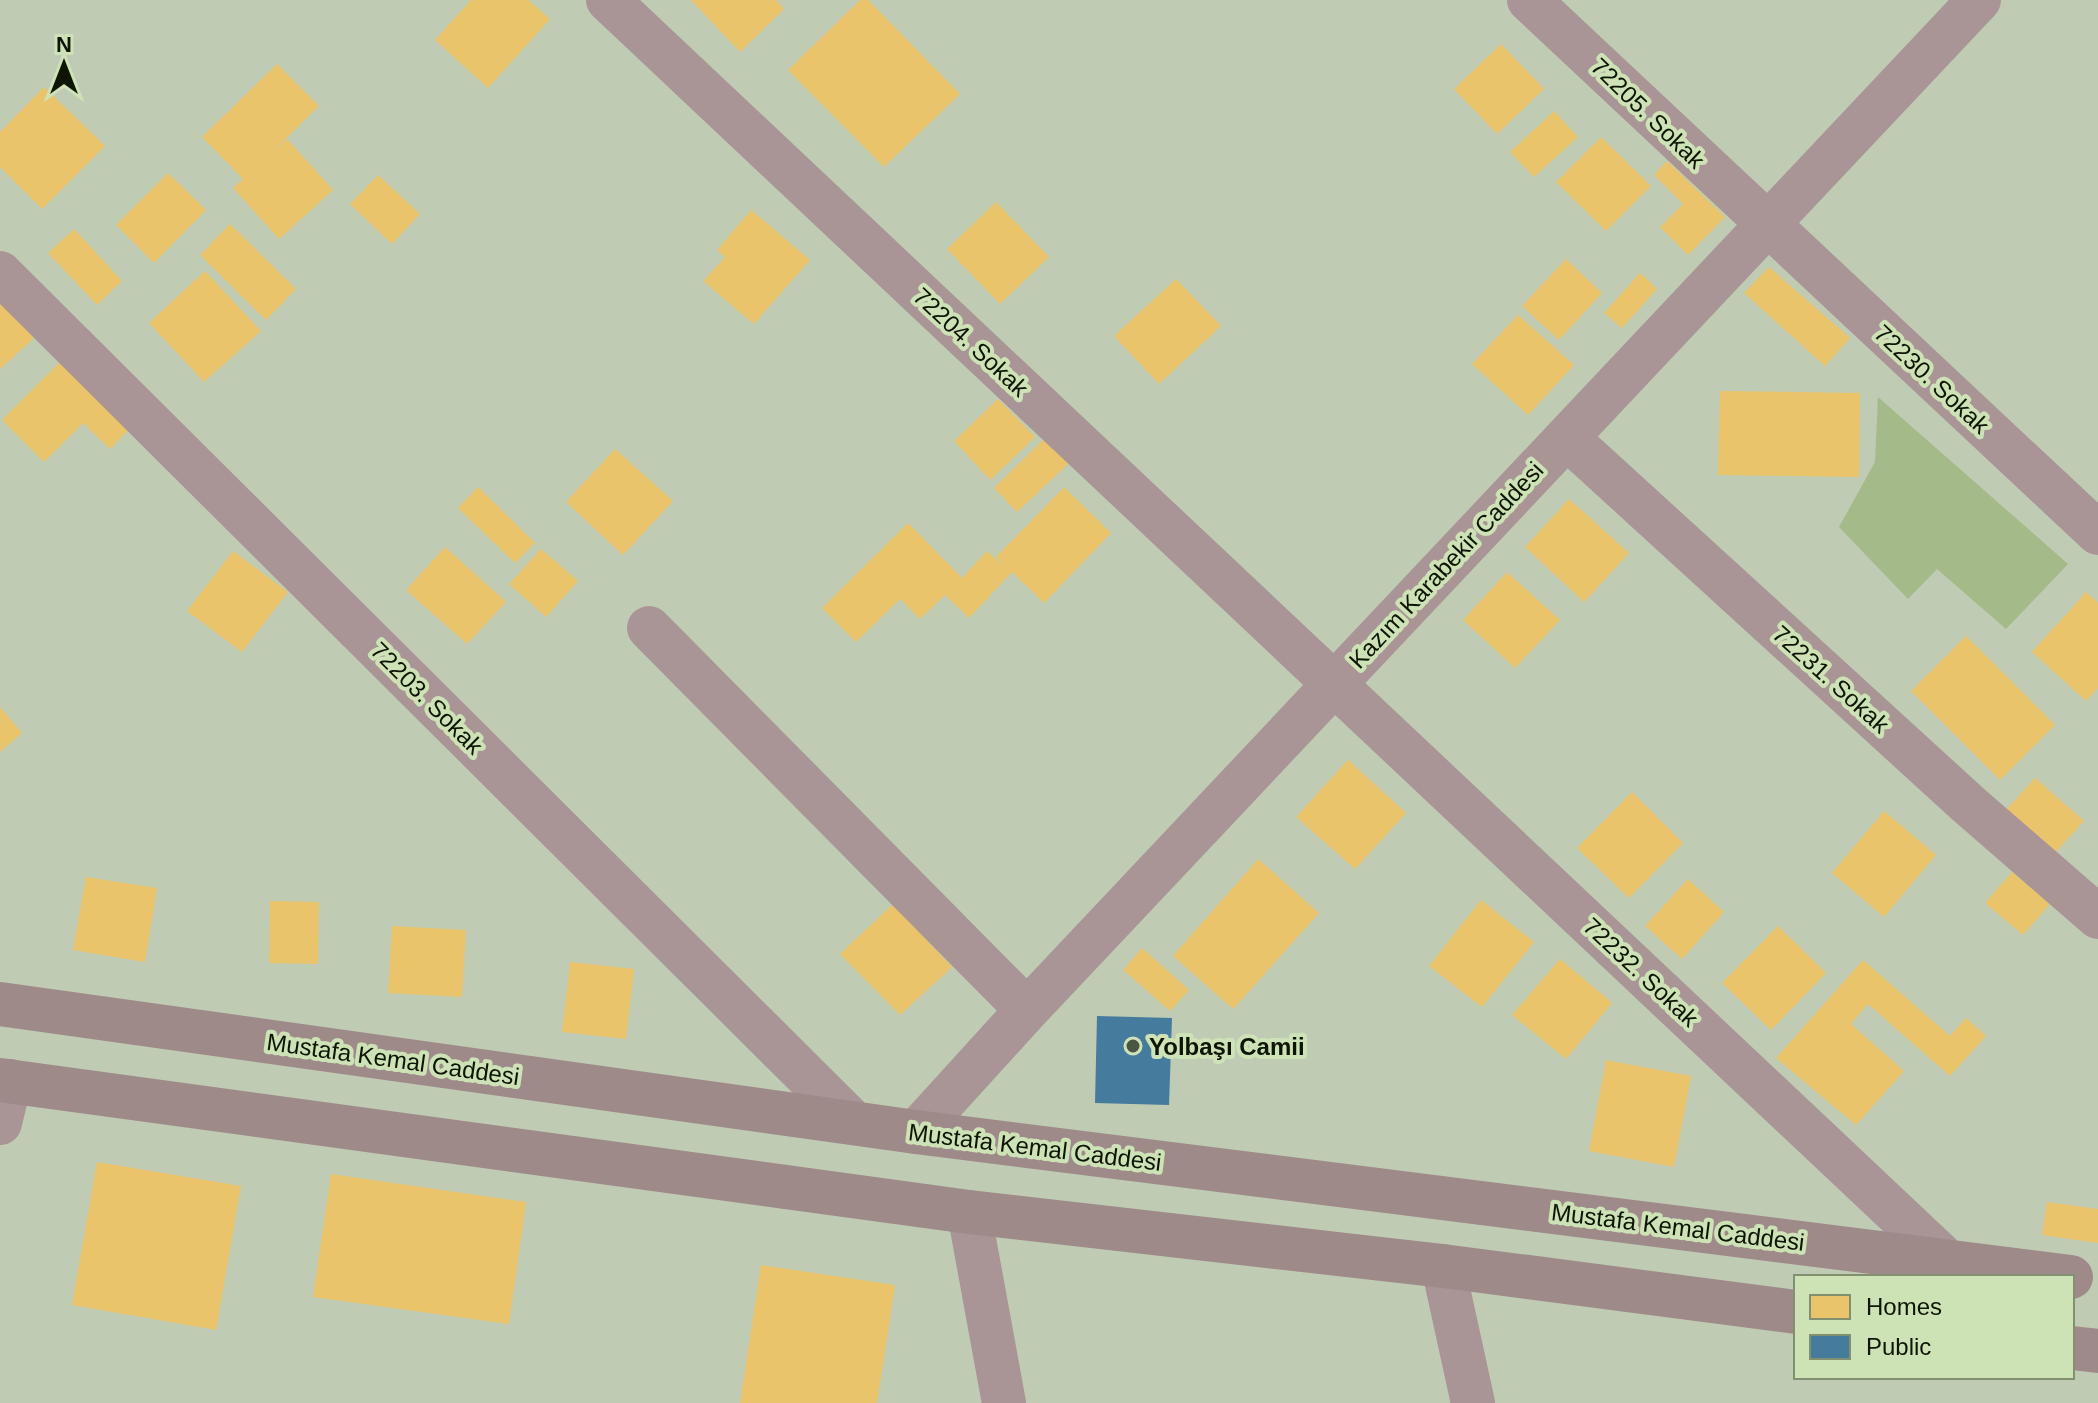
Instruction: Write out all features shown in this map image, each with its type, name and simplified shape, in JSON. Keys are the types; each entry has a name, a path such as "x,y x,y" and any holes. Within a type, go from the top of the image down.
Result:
{"main road":[{"name":"Mustafa Kemal Caddesi","path":"0,1004 916,1132 2056,1275"},
{"path":"3,1094 969,1212 1443,1266 1794,1312"},
{"name":"Mustafa Kemal Caddesi","path":"2074,1277 2098,1281"},
{"path":"2074,1348 2098,1351"}],"street":[{"name":"72204. Sokak","path":"608,0 1335,683"},
{"name":"72205. Sokak","path":"1529,0 1767,225"},
{"name":"Kazım Karabekir Caddesi","path":"916,1132 1027,1010 1979,0"},
{"name":"72230. Sokak","path":"1767,225 2090,511"},
{"name":"72203. Sokak","path":"0,273 854,1123"},
{"name":"72231. Sokak","path":"1567,438 1968,804 2098,917"},
{"path":"649,628 1027,1010"},
{"name":"72232. Sokak","path":"1335,683 1947,1261"},
{"path":"969,1212 1004,1403"},
{"path":"1443,1266 1473,1403"}],"green space":[{"path":"1878,397 2068,564 2006,629 1937,569 1908,599 1839,527 1875,462"}],"building: Homes":[{"path":"471,0 528,0 550,19 488,88 435,40"},
{"path":"691,0 776,0 784,9 740,52"},
{"path":"860,0 868,0 960,94 884,167 788,70"},
{"path":"1501,44 1544,89 1497,134 1454,89"},
{"path":"277,64 319,106 272,152 287,139 333,190 279,239 233,188 243,179 202,137"},
{"path":"44,87 105,146 42,209 0,167 0,132"},
{"path":"1554,111 1578,137 1534,177 1510,152"},
{"path":"1601,137 1651,186 1606,231 1556,182"},
{"path":"1667,161 1725,217 1688,255 1660,227 1683,204 1654,175"},
{"path":"168,173 206,210 154,263 116,225"},
{"path":"378,175 420,214 392,244 350,204"},
{"path":"996,202 1049,257 1000,304 947,249"},
{"path":"751,210 810,260 754,324 703,281 725,257 717,250"},
{"path":"230,224 296,289 266,320 200,255"},
{"path":"74,229 122,281 97,305 48,253"},
{"path":"1566,259 1602,293 1559,340 1522,306"},
{"path":"1769,267 1850,338 1825,366 1744,293"},
{"path":"205,271 261,331 204,382 149,323"},
{"path":"1640,273 1657,289 1622,328 1604,313"},
{"path":"1176,279 1221,326 1159,384 1114,336"},
{"path":"0,300 34,338 0,369"},
{"path":"1518,315 1574,365 1528,415 1472,364"},
{"path":"74,348 143,415 110,449 83,423 44,462 2,420"},
{"path":"1720,391 1860,393 1859,477 1718,475"},
{"path":"998,399 1035,437 990,480 954,441"},
{"path":"1045,438 1069,463 1017,512 994,488"},
{"path":"615,449 673,501 623,555 566,502"},
{"path":"478,487 535,543 515,563 458,508"},
{"path":"1064,487 1111,533 1044,603 1012,572 969,618 945,595 920,619 900,599 856,642 822,608 908,523 962,578 987,551 1002,565 996,557"},
{"path":"1569,499 1629,553 1584,602 1525,547"},
{"path":"445,547 506,602 467,644 406,590"},
{"path":"541,549 578,581 546,617 509,584"},
{"path":"233,551 288,592 242,652 187,611"},
{"path":"1507,572 1560,620 1515,668 1463,620"},
{"path":"2086,592 2098,603 2098,688 2086,701 2032,652"},
{"path":"1966,636 2055,725 2000,780 1911,691"},
{"path":"0,707 22,733 0,752"},
{"path":"1348,760 1406,813 1355,869 1296,817"},
{"path":"2035,778 2084,821 2053,855 2004,812"},
{"path":"1632,792 1683,843 1629,898 1577,848"},
{"path":"1884,811 1936,855 1884,917 1832,873"},
{"path":"1258,859 1319,913 1233,1009 1173,956"},
{"path":"2012,872 2050,904 2023,935 1985,903"},
{"path":"86,877 157,888 145,962 73,950"},
{"path":"1688,879 1724,912 1682,959 1645,926"},
{"path":"1481,900 1534,942 1482,1007 1429,966"},
{"path":"270,901 319,902 318,964 269,963"},
{"path":"893,904 952,967 900,1015 840,954"},
{"path":"392,926 466,930 462,997 388,993"},
{"path":"1778,926 1826,973 1771,1030 1722,983"},
{"path":"1142,948 1189,990 1170,1011 1123,970"},
{"path":"1560,959 1612,1003 1566,1059 1512,1015"},
{"path":"1863,960 1950,1036 1966,1018 1986,1036 1950,1076 1868,1004 1851,1024 1904,1071 1856,1125 1776,1058"},
{"path":"570,962 634,969 626,1039 562,1032"},
{"path":"1606,1060 1691,1076 1674,1167 1589,1151"},
{"path":"97,1162 241,1186 216,1330 72,1305"},
{"path":"331,1174 526,1202 509,1324 313,1297"},
{"path":"2047,1202 2098,1209 2098,1243 2042,1235"},
{"path":"761,1265 895,1285 877,1403 740,1403"}],"building: Public":[{"name":"Yolbaşı Camii","path":"1097,1016 1172,1018 1169,1105 1095,1103"}],"place":[{"name":"Yolbaşı Camii","path":"1133,1046"}]}
